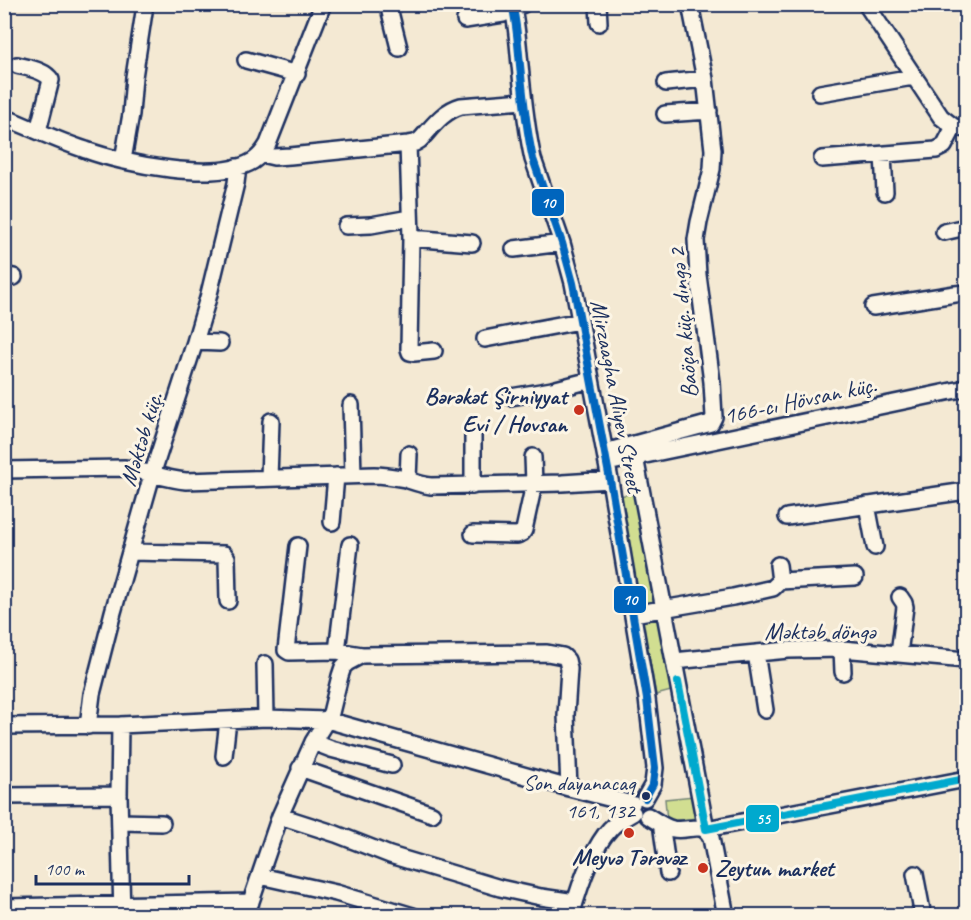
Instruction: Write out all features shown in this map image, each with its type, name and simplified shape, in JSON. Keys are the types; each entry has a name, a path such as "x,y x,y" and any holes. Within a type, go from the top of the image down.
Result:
{"street":[{"path":"4,117 84,150 158,167 199,171 236,167 251,162 268,144 323,4"},
{"path":"388,4 399,48"},
{"path":"598,4 599,23"},
{"name":"Baöça küç. dıngə 2","path":"606,457 711,423 714,417 696,240 712,169 713,150 705,79 690,4"},
{"path":"822,159 939,150 960,128 947,123 941,117 866,4"},
{"path":"465,20 503,14 516,6"},
{"name":"Mirzaagha Aliyev Street","path":"516,6 526,127 533,159 562,243 573,283 633,614 655,768 653,784 640,808"},
{"path":"123,160 144,12"},
{"path":"246,60 297,74"},
{"path":"17,65 50,76 51,80 38,131"},
{"path":"820,93 913,77"},
{"path":"666,83 705,79"},
{"path":"261,154 274,157 290,156 408,144 420,140 447,112 461,106 524,101"},
{"path":"665,114 709,111"},
{"path":"408,144 411,238 409,349 414,353 434,351"},
{"path":"883,155 885,192"},
{"name":"Məktəb küç.","path":"88,726 92,694 113,612 152,475 195,342 231,204 237,175 236,167"},
{"path":"346,226 371,225 410,218"},
{"path":"944,232 966,227"},
{"path":"411,238 472,243"},
{"path":"514,249 562,243"},
{"path":"873,307 966,293"},
{"path":"485,339 580,321"},
{"path":"195,342 220,343"},
{"path":"511,397 591,380"},
{"name":"166-cı Hövsan küç.","path":"606,457 634,457 966,388"},
{"path":"351,405 353,475"},
{"path":"269,478 271,421"},
{"path":"473,436 473,486"},
{"path":"408,480 409,454"},
{"path":"473,534 517,535 522,533 534,484 534,457"},
{"path":"634,457 706,829 711,838 726,915"},
{"path":"4,470 124,468 143,471 170,480 186,481 353,475 390,476 431,486 610,480"},
{"path":"332,522 336,476"},
{"path":"787,517 966,491"},
{"path":"867,505 875,547"},
{"path":"338,651 350,545"},
{"path":"298,546 286,650 290,652 338,651 362,655 547,653 567,660 569,669 566,715 569,788"},
{"path":"131,552 224,554 227,558 228,601"},
{"path":"778,566 780,581"},
{"path":"633,614 733,597 773,588 780,581 855,577"},
{"path":"898,654 906,607 900,597"},
{"name":"Məktəb döngə","path":"674,661 788,650 842,650 966,660"},
{"path":"842,650 843,672"},
{"path":"756,653 765,710"},
{"path":"4,907 52,911 248,909 280,816 300,768 331,713 343,668 347,663 362,655"},
{"path":"265,664 266,718"},
{"path":"4,726 88,726 266,718 327,720 640,808 663,825 676,829 698,827 706,829 966,779"},
{"path":"224,756 228,720"},
{"path":"120,725 122,910"},
{"path":"313,742 392,765"},
{"path":"300,768 432,814"},
{"path":"4,796 119,795"},
{"path":"280,816 390,855 500,888 541,897 573,909 586,871 604,836 616,824 640,808"},
{"path":"120,822 162,823"},
{"path":"663,825 668,873"},
{"path":"915,874 923,915"},
{"path":"260,876 336,893 413,915"}],"green space":[{"path":"635,493 656,604 639,606 619,496"},
{"path":"658,615 671,691 656,695 642,618"},
{"path":"694,796 698,818 667,821 665,799"}],"transit line":[{"name":"10","path":"512,4 533,159 562,243 573,283 610,480 647,699 655,768 653,784 645,798"},
{"name":"55","path":"678,682 706,829 966,779"}],"place":[{"name":"Bərəkət Şirniyyat Evi / Hovsan","path":"579,410"},
{"name":"Son dayanacaq 161, 132","path":"646,796"},
{"name":"Meyvə Tərəvəz","path":"629,833"},
{"name":"Zeytun market","path":"703,868"}]}
